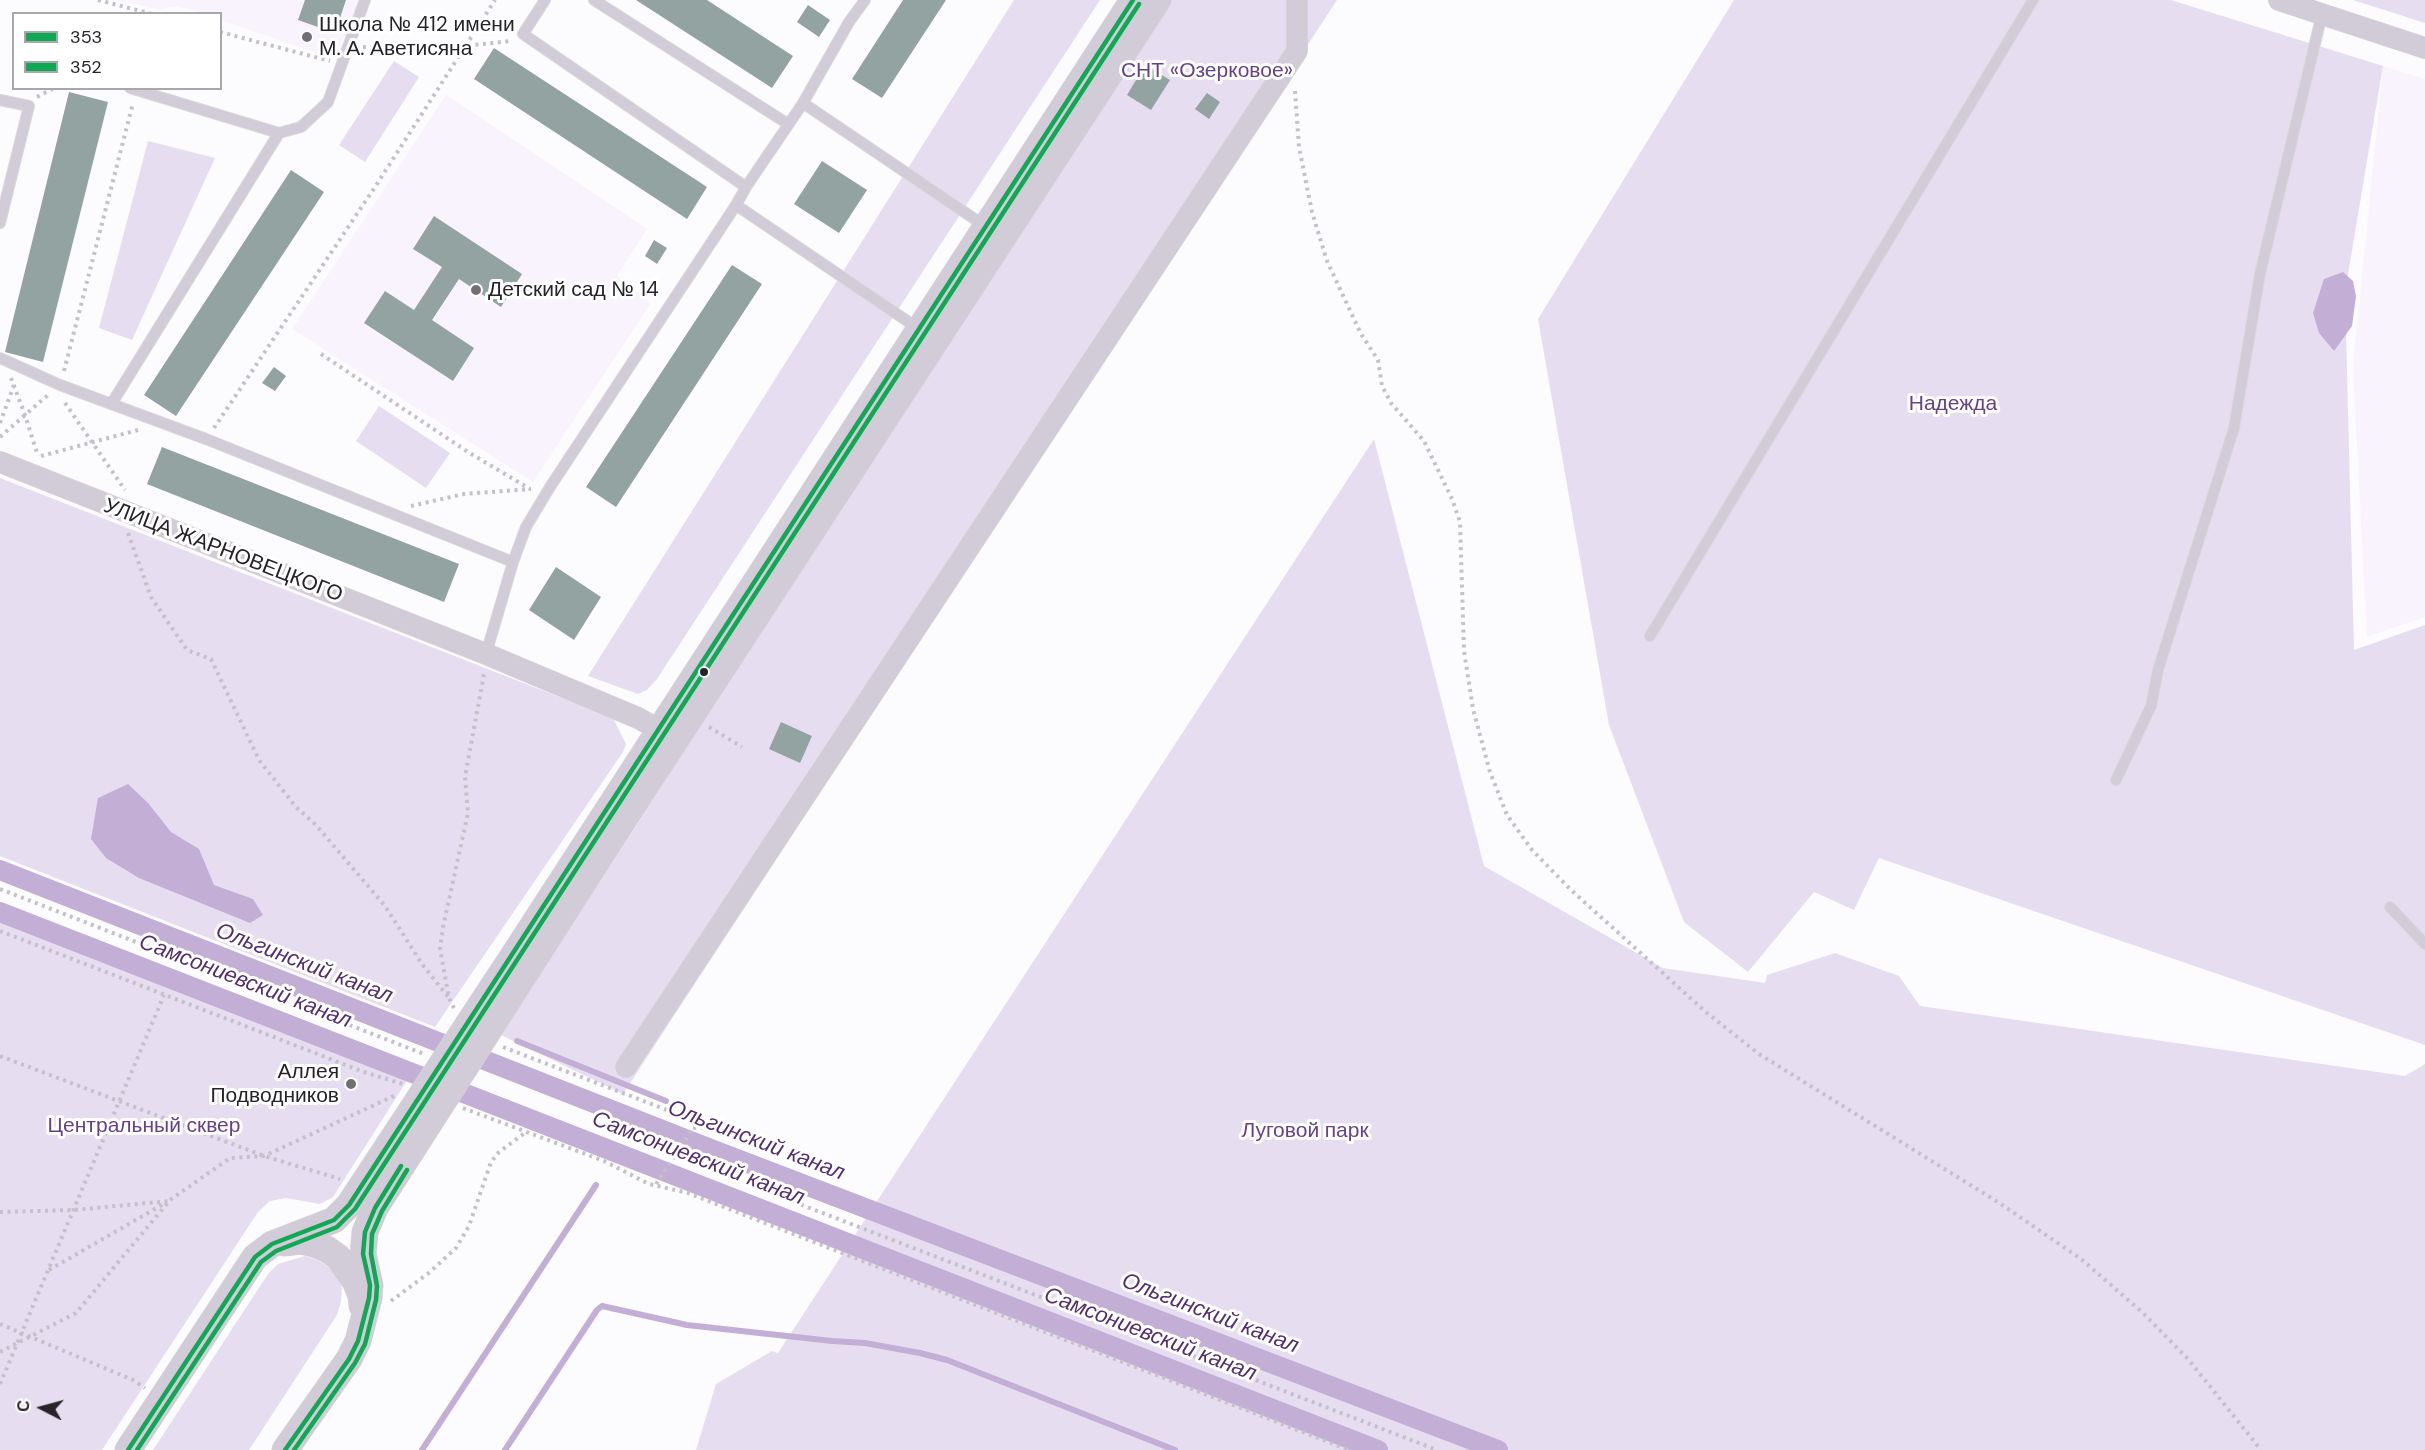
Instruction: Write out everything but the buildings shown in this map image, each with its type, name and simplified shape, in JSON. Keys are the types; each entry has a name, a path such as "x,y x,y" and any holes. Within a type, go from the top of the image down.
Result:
{"street":[{"path":"995,232 1134,0"},
{"path":"128,1450 255,1257 272,1244 324,1225 343,1212 669,735 995,232 1158,0"},
{"path":"621,1075 1297,51 1297,0"},
{"path":"2279,0 2425,48"},
{"name":"УЛИЦА ЖАРНОВЕЦКОГО","path":"0,462 129,515 486,654 638,718 669,735"},
{"path":"285,1450 349,1359 358,1341 370,1285 363,1254 368,1224 416,1104"},
{"path":"272,1244 301,1241 327,1250 338,1257 355,1281 361,1296 364,1321"}],"lane":[{"path":"133,90 279,133 301,127 328,102 365,0"},
{"path":"545,0 523,34 746,187"},
{"path":"594,0 788,124"},
{"path":"486,654 526,526 803,103 864,0"},
{"path":"1650,636 2033,0"},
{"path":"2116,780 2151,706 2158,670 2234,428 2260,274 2322,14"},
{"path":"0,100 29,106 0,223"},
{"path":"803,103 995,232"},
{"path":"112,403 279,133"},
{"path":"736,205 928,334"},
{"path":"0,358 60,385 206,439 513,562"},
{"path":"2390,907 2425,944"}],"path":[{"path":"98,0 144,12"},
{"path":"206,439 375,187 495,0"},
{"path":"222,33 328,61 346,56 358,47 465,46 511,41 523,34"},
{"path":"1297,51 1295,83 1299,147 1312,212 1327,261 1361,334 1378,360 1382,386 1391,403 1424,441 1452,499 1460,522 1464,651 1473,710 1490,772 1507,815 1532,850 1571,890 1707,1013 1759,1054 2001,1204 2081,1259 2142,1312 2188,1359 2261,1450"},
{"path":"133,90 60,385 61,398 134,501 127,531 151,597 187,650 211,659 259,760 290,800 316,825 385,906 422,964 470,1024"},
{"path":"321,354 468,452 530,489"},
{"path":"0,423 14,385 38,457 36,463"},
{"path":"0,437 60,385"},
{"path":"38,457 163,423"},
{"path":"401,507 464,494 550,487"},
{"path":"449,998 440,949 468,813 465,777 486,654"},
{"path":"705,725 742,747"},
{"path":"0,889 419,1052"},
{"path":"0,931 364,1072 399,1082"},
{"path":"0,1384 164,994"},
{"path":"515,1052 691,1120 693,1128 656,1184"},
{"path":"0,1056 264,1156 332,1178 348,1180"},
{"path":"613,1088 621,1075"},
{"path":"49,1270 170,1200 230,1158 264,1156 416,1104"},
{"path":"474,1113 604,1161 649,1184 688,1193 1348,1450"},
{"path":"693,1128 712,1130"},
{"path":"364,1321 430,1272 456,1248 469,1226 491,1162 499,1152 526,1132"},
{"path":"675,1156 1437,1450"},
{"path":"0,1212 73,1210 170,1200"},
{"path":"0,1352 76,1313 170,1200"},
{"path":"0,1324 133,1380 147,1389"}],"shaded area":[{"name":"Школа № 412 имени М. А. Аветисяна","path":"117,0 359,0 350,28 331,58 222,20 222,12 199,12 177,6 161,10"},
{"path":"2383,66 2425,79 2425,617 2367,637 2353,368"},
{"name":"Детский сад № 14","path":"446,95 647,229 617,276 651,303 533,482 292,329"},
{"path":"2343,272 2353,281 2356,296 2352,326 2334,351 2319,333 2313,313 2324,279"},
{"path":"128,784 148,803 171,832 199,849 214,885 253,899 263,915 250,923 139,878 106,858 91,839 98,798"}],"green space":[{"path":"1014,0 1100,0 657,679 647,690 638,694 588,676"},
{"name":"СНТ «Озерковое»","path":"1169,0 1337,0 623,1094 501,1035"},
{"name":"Надежда","path":"1734,0 2171,0 2383,66 2345,292 2354,650 2425,625 2425,1045 1879,858 1854,910 1814,892 1748,972 1684,922 1609,725 1538,319"},
{"path":"2353,0 2425,0 2425,23"},
{"path":"394,61 419,77 365,162 339,145"},
{"path":"148,141 215,158 132,340 99,328"},
{"path":"379,406 450,453 426,488 356,441"},
{"name":"Луговой парк","path":"1374,439 1484,866 1663,968 1765,983 1767,975 1835,953 1899,976 1920,1006 2405,1076 2425,1064 2425,1450 696,1450 716,1384 772,1351 778,1353"},
{"path":"0,478 613,718 626,744 623,752 435,1027 0,856"},
{"name":"Центральный сквер","path":"0,917 410,1076 333,1197 320,1204 286,1198 270,1201 258,1212 102,1450 0,1450"},
{"path":"305,1256 319,1260 334,1271 342,1285 337,1315 249,1450 153,1450 268,1274 278,1264"}],"waterway":[{"name":"Ольгинский канал","path":"0,870 711,1149 1498,1450"},
{"name":"Самсониевский канал","path":"0,912 1378,1450"},
{"path":"517,1041 666,1101"},
{"path":"422,1450 596,1185"},
{"path":"505,1450 597,1310 602,1306 687,1325 865,1343 920,1353 947,1360 1175,1450"}],"transit line":[{"name":"353","path":"128,1450 255,1257 272,1244 334,1220 349,1205 1133,0"},
{"name":"352","path":"137,1450 261,1262 276,1251 337,1227 355,1209 1139,4"},
{"name":"353","path":"285,1450 349,1359 358,1341 370,1285 363,1254 365,1232 375,1208 401,1166"},
{"name":"352","path":"294,1450 355,1363 365,1344 376,1300 377,1286 371,1254 372,1234 382,1211 407,1170"}],"place":[{"name":"Школа № 412 имени М. А. Аветисяна","path":"307,37"},
{"name":"Детский сад № 14","path":"476,290"},
{"name":"Аллея Подводников","path":"351,1084"}]}
